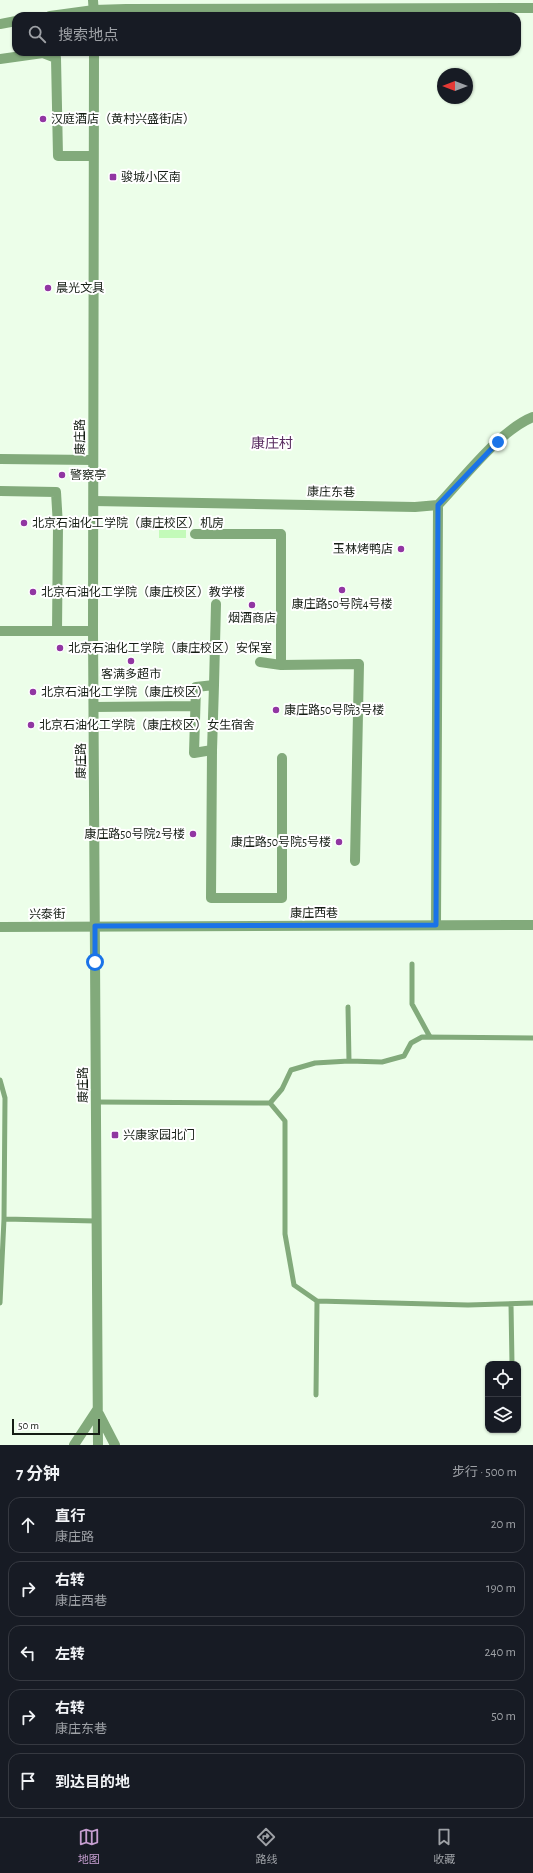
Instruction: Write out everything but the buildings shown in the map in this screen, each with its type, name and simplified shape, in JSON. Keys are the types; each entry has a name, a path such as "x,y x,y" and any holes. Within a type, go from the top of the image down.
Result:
{"street":[{"path":"75,12 94,9 533,8"},
{"path":"0,24 12,22"},
{"path":"0,58 17,56"},
{"path":"51,56 56,58 58,156 93,156"},
{"name":"康庄路","path":"94,56 93,631 98,1445"},
{"path":"436,925 438,505 498,442 525,420 533,417"},
{"path":"0,459 93,460"},
{"path":"0,491 56,492 58,526 57,631"},
{"name":"康庄东巷","path":"94,501 415,507 438,505"},
{"path":"195,534 281,534 281,665"},
{"path":"216,604 214,627 211,898 282,898 282,758"},
{"path":"0,631 93,631"},
{"path":"260,662 281,665 359,664 355,861"},
{"path":"212,750 194,753 195,706 196,686 214,685"},
{"path":"94,707 195,706"},
{"name":"康庄西巷","path":"95,926 533,925"},
{"name":"兴泰街","path":"0,927 95,926"},
{"path":"74,1445 97,1410 115,1445"}],"lane":[{"path":"412,964 412,1004 430,1037"},
{"path":"348,1007 349,1061"},
{"path":"96,1102 270,1103 282,1089 291,1070 315,1063 349,1061 382,1062 404,1056 411,1043 422,1037 533,1038"},
{"path":"0,1080 5,1098 4,1219 0,1303"},
{"path":"270,1103 285,1121 285,1234 294,1285 316,1301 461,1304 533,1303"},
{"path":"4,1219 96,1221"},
{"path":"316,1301 316,1395"},
{"path":"511,1304 512,1361"}],"green space":[{"path":"163,519 181,519 186,523 186,538 159,538 159,523"}],"place":[{"name":"汉庭酒店（黄村兴盛街店）","path":"43,119"},
{"name":"骏城小区南","path":"113,177"},
{"name":"晨光文具","path":"48,288"},
{"name":"警察亭","path":"62,475"},
{"name":"北京石油化工学院（康庄校区）机房","path":"24,523"},
{"name":"玉林烤鸭店","path":"401,549"},
{"name":"康庄路50号院4号楼","path":"342,590"},
{"name":"北京石油化工学院（康庄校区）教学楼","path":"33,592"},
{"name":"烟酒商店","path":"252,605"},
{"name":"北京石油化工学院（康庄校区）安保室","path":"60,648"},
{"name":"客满多超市","path":"131,661"},
{"name":"北京石油化工学院（康庄校区）","path":"33,692"},
{"name":"康庄路50号院3号楼","path":"276,710"},
{"name":"北京石油化工学院（康庄校区）女生宿舍","path":"31,725"},
{"name":"康庄路50号院2号楼","path":"193,834"},
{"name":"康庄路50号院5号楼","path":"339,842"},
{"name":"兴康家园北门","path":"115,1135"}],"district":[{"name":"康庄村","path":"272,444"}],"route":[{"path":"95,962 95,926 436,925 438,505 498,442"}]}
